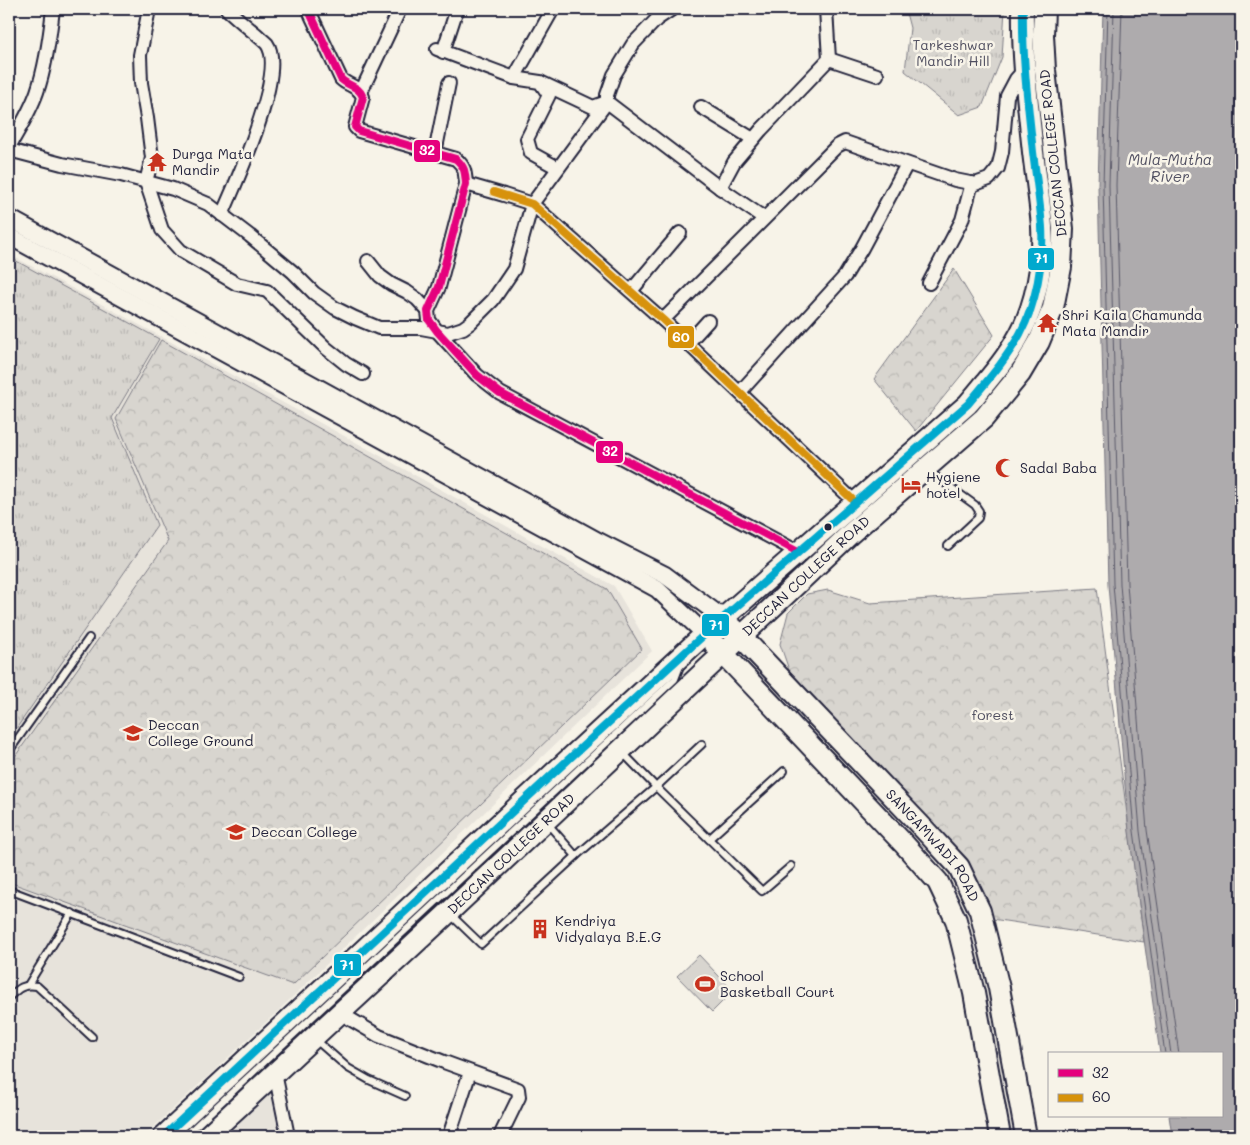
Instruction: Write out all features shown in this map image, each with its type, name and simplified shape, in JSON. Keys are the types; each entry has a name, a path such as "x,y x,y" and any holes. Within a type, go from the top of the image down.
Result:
{"main road":[{"name":"DECCAN COLLEGE ROAD","path":"164,1136 705,634 968,404 1003,362 1020,333 1033,302 1040,264 1042,229 1024,70 1023,9"},
{"name":"DECCAN COLLEGE ROAD","path":"207,1136 621,750 692,676 723,654 850,534 984,418 1020,374 1039,342 1053,308 1061,267 1063,229 1045,70 1044,9"},
{"name":"SANGAMWADI ROAD","path":"723,618 959,867 980,911 999,988 1026,1136"},
{"name":"SANGAMWADI ROAD","path":"705,634 938,882 956,920 974,993 1000,1136"}],"street":[{"path":"53,9 37,92 9,149 62,164 121,175 173,189 208,204 293,272 314,293 335,308 380,328 422,328 448,333 463,328 470,323 493,300 514,269 532,204 607,102"},
{"path":"149,9 140,55 141,83 152,158 146,182 162,230 181,251 237,284 267,291 326,348 346,364 363,374"},
{"path":"222,215 258,128 269,85 272,57 268,45 227,9"},
{"path":"309,9 341,79 358,89 363,97 355,127 359,131 456,159 462,165 466,184 439,287 428,311 429,320 437,331 477,374 500,393 798,552"},
{"path":"361,92 400,9"},
{"path":"457,9 440,50 514,78 540,82 593,107 607,102"},
{"path":"514,78 552,9"},
{"path":"672,9 658,19 633,44 614,75 606,95 607,102 720,188 764,218"},
{"path":"720,188 734,162 753,139 829,59 826,9"},
{"path":"829,59 877,75"},
{"path":"664,320 837,146 845,142 955,180 975,184 989,179 998,168 1002,152 1007,96 1016,79 1024,70 1045,70"},
{"path":"540,82 550,95 527,139 531,153 558,168"},
{"path":"435,153 449,83"},
{"path":"701,107 753,139"},
{"path":"740,392 845,276 907,164"},
{"path":"929,282 962,220 972,183"},
{"path":"466,184 532,204 664,320 855,502"},
{"path":"9,218 598,541 665,575 723,618"},
{"path":"631,291 680,233"},
{"path":"9,236 657,589 705,634"},
{"path":"368,261 380,276 417,299 428,311"},
{"path":"688,343 708,321"},
{"path":"340,1013 379,1036 518,1089 518,1098 500,1136"},
{"path":"448,1136 470,1072"},
{"path":"275,1073 288,1136"}],"lane":[{"path":"926,468 975,505 979,511 978,518 948,546"},
{"path":"9,751 89,638"},
{"path":"185,1136 675,679 687,651"},
{"path":"675,679 692,676"},
{"path":"448,912 481,944 576,856 656,788 702,744"},
{"path":"621,750 656,788 762,891 791,866"},
{"path":"709,839 784,771"},
{"path":"545,821 576,856"},
{"path":"9,890 239,977"},
{"path":"28,985 72,913"},
{"path":"9,997 18,989 28,985 37,986 92,1037"},
{"path":"313,1038 348,1068 369,1080 405,1096"}],"shaded area":[{"name":"Deccan College","path":"9,254 359,444 614,586 652,651 276,1013 144,1136 9,1136"},
{"path":"273,1091 280,1136 225,1136"}],"green space":[{"name":"Tarkeshwar Mandir Hill","path":"905,9 1005,9 1002,57 982,107 959,115 905,71 910,28"},
{"path":"9,257 159,339 112,418 157,525 9,739"},
{"path":"954,269 994,335 916,431 874,379"},
{"name":"Deccan College","path":"161,340 607,589 642,649 293,985 9,882 9,765 168,541 116,419"},
{"name":"forest","path":"1097,588 1144,942 992,919 966,862 789,670 780,644 788,613 807,594 828,590 870,603"},
{"name":"School Basketball Court","path":"699,955 733,991 712,1012 677,976"}],"water":[{"name":"Mula-Mutha River","path":"1103,9 1241,9 1241,1136 1172,1136 1169,1118 1222,1118 1222,1052 1160,1052 1129,832 1108,585 1098,185"}],"transit line":[{"name":"32","path":"309,9 341,79 356,88 363,97 355,127 359,131 456,159 464,170 466,184 439,287 428,311 429,320 437,331 477,375 500,393 798,552"},
{"name":"71","path":"164,1136 705,634 968,404 1009,353 1026,322 1035,296 1042,254 1041,218 1023,45 1023,9"},
{"name":"60","path":"494,192 532,204 663,320 855,502"}],"place":[{"name":"Durga Mata Mandir","path":"157,162"},
{"name":"Shri Kaila Chamunda Mata Mandir","path":"1047,323"},
{"name":"Sadal Baba","path":"1005,468"},
{"name":"Hygiene hotel","path":"911,485"},
{"name":"Deccan College Ground","path":"133,733"},
{"name":"Deccan College","path":"236,832"},
{"name":"Kendriya Vidyalaya B.E.G","path":"540,929"},
{"name":"School Basketball Court","path":"705,984"}]}
